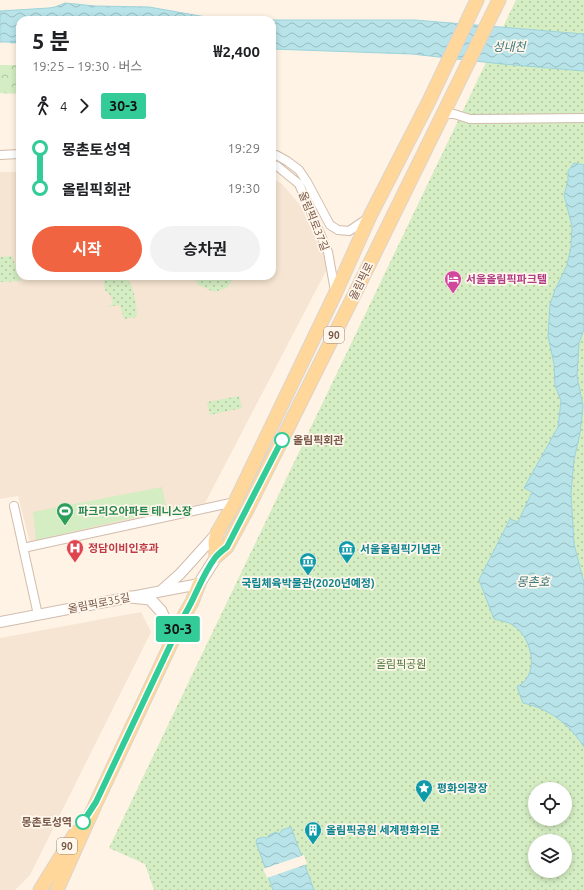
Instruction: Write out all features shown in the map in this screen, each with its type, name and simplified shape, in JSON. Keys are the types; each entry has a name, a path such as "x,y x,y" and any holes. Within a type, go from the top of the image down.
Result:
{"main road":[{"name":"올림픽로","path":"216,557 215,542 217,533 234,502 336,292 370,216 428,103 477,0"},
{"name":"올림픽로","path":"57,890 63,883 96,802 192,602 199,584 216,557 227,547 248,508 499,0"},
{"path":"130,597 150,599 161,611 166,622 168,650"},
{"name":"90","path":"40,890 96,802"}],"street":[{"path":"444,111 470,119 584,118"},
{"path":"0,154 16,154"},
{"path":"276,155 299,170 330,225 338,230 349,232 370,216"},
{"name":"올림픽로37길","path":"276,165 299,184 328,252 336,292"},
{"path":"23,548 234,502"},
{"path":"14,506 38,615"},
{"path":"162,591 180,574 217,533"},
{"name":"올림픽로35길","path":"0,622 199,584"}],"shaded area":[{"path":"0,172 16,172 16,280 276,280 276,180 282,184 300,205 325,257 326,271 205,503 30,543 18,496 0,499"},
{"path":"141,612 151,632 30,875 15,890 0,890 0,638"}],"green space":[{"name":"올림픽공원","path":"516,0 584,0 584,890 154,890 145,864 109,848"},
{"path":"0,65 16,65 16,94 0,93"},
{"path":"12,256 16,267 16,280 21,281 0,282 0,257"},
{"path":"104,280 128,280 133,291 137,317 124,319 120,305 106,307 113,304 111,296 105,290"},
{"path":"196,280 232,280 227,288 214,292 197,284"},
{"path":"239,396 242,408 210,415 207,402"},
{"name":"파크리오아파트 테니스장","path":"162,487 167,510 36,540 33,512"}],"water":[{"path":"65,3 95,6 149,7 200,16 16,16 16,42 0,42 0,11 55,7"},
{"name":"성내천","path":"276,20 415,20 584,34 584,71 412,54 276,49"},
{"name":"몽촌호","path":"574,163 584,165 584,329 579,343 577,376 583,406 580,433 574,460 571,493 574,544 584,583 584,747 572,731 550,713 523,703 517,687 524,682 529,675 531,667 530,649 522,633 516,627 509,623 494,619 479,580 510,519 518,522 532,492 524,488 558,427 561,401 555,385 554,364 548,336 550,304 567,265 571,247 572,226 564,195 568,181 568,171"},
{"path":"291,827 314,890 273,890 256,842 257,839 263,837 267,838 269,835 276,832 279,834 282,830"}],"pier":[{"path":"304,855 307,864 267,878 263,869"}],"waterway":[{"name":"성내천","path":"11,42 16,42"}],"bus line":[{"name":"30-3","path":"83,822 96,802 192,602 199,584 216,557 227,547 282,440"}],"place":[{"name":"서울올림픽파크텔","path":"453,294"},
{"name":"올림픽회관","path":"282,440"},
{"name":"파크리오아파트 테니스장","path":"65,526"},
{"name":"정담이비인후과","path":"75,563"},
{"name":"서울올림픽기념관","path":"347,564"},
{"name":"국립체육박물관(2020년예정)","path":"308,576"},
{"name":"평화의광장","path":"424,803"},
{"name":"몽촌토성역","path":"83,822"},
{"name":"올림픽공원 세계평화의문","path":"313,845"}]}
